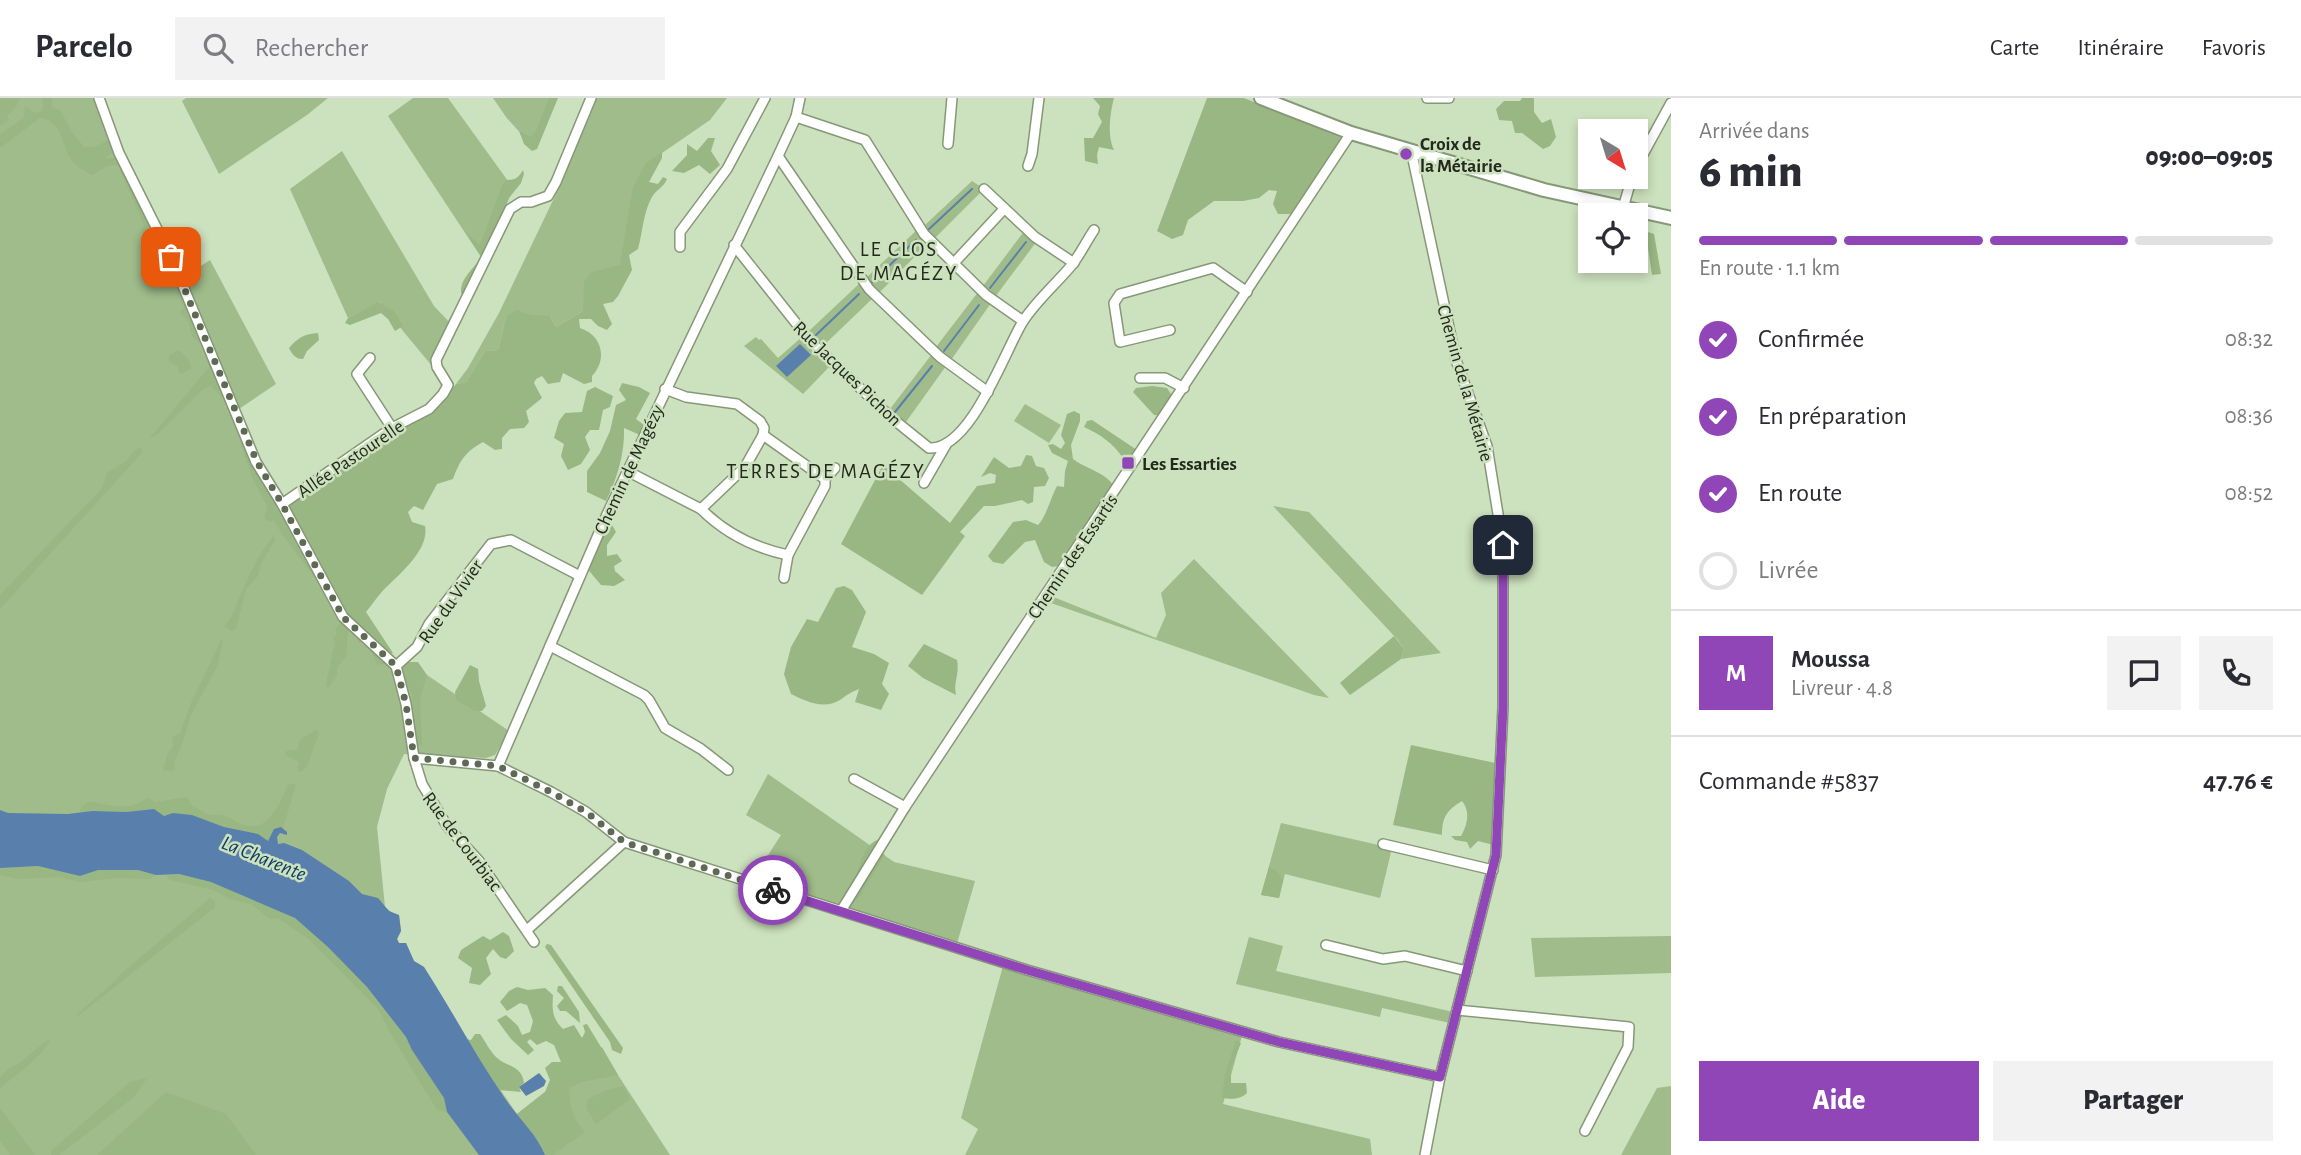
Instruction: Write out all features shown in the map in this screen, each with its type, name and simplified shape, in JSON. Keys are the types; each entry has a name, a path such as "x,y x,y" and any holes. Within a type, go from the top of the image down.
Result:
{"street":[{"path":"99,98 119,153 171,257 257,462 343,617 396,666"},
{"name":"Allée Pastourelle","path":"282,504 392,428 429,409 443,394 448,384 437,367 436,360 484,260 510,209 521,202 531,202 548,196 591,98"},
{"path":"680,247 680,232 727,169 765,98"},
{"name":"Chemin de Magézy","path":"498,766 627,471 796,117 800,98"},
{"path":"948,144 952,98"},
{"path":"1028,166 1039,98"},
{"path":"1261,98 1351,133 1544,190 1601,203"},
{"path":"1427,98 1449,98"},
{"path":"1648,145 1671,103"},
{"path":"796,117 865,140 924,234 986,295 1023,321"},
{"name":"Chemin des Essartis","path":"841,911 905,807 1351,133"},
{"name":"Chemin de la Métairie","path":"1411,150 1453,348 1487,446 1503,545 1503,707 1496,855 1440,1077 1425,1155"},
{"path":"778,156 869,289 940,357 988,391"},
{"path":"984,189 1035,237 1074,263"},
{"path":"953,264 1004,209"},
{"path":"1648,213 1671,218"},
{"path":"924,484 947,443 968,424 1023,321 1074,263 1094,230"},
{"name":"Rue Jacques Pichon","path":"734,245 811,342 893,419 929,448 947,443"},
{"path":"1170,330 1120,342 1114,303 1120,294 1213,268 1247,292"},
{"path":"370,358 357,374 392,428"},
{"path":"1140,378 1165,378 1184,388"},
{"path":"665,389 686,397 737,404 761,421 764,428 763,435 745,467 701,509"},
{"path":"763,435 825,479"},
{"path":"784,578 788,555 825,486 825,479 835,468"},
{"path":"627,471 701,509 717,524 764,550 788,555"},
{"name":"Rue du Vivier","path":"396,666 417,647 429,624 491,544 511,540 580,576"},
{"path":"550,646 644,695 665,728 701,749 727,770"},
{"name":"Rue de Courbiac","path":"396,666 406,704 414,758 422,784 447,826 479,861 534,942"},
{"path":"414,758 498,766 586,812 624,842 1027,970 1279,1042 1440,1077"},
{"path":"853,779 905,807"},
{"path":"527,930 624,842"},
{"path":"1382,844 1493,870"},
{"path":"1326,945 1383,959 1405,956 1467,971"},
{"path":"1457,1010 1629,1027 1628,1047 1585,1131"}],"green space":[{"path":"0,98 94,98 114,152 181,279 210,260 276,384 236,411 257,462 396,666 427,675 509,731 495,755 486,758 404,754 387,789 377,827 385,907 399,915 399,943 406,943 414,961 424,967 466,1040 517,1114 602,1047 670,1155 0,1155"},
{"path":"0,98 20,99 14,110 7,115 9,120 0,126"},
{"path":"42,98 52,98 52,107 60,110 84,147 94,147 109,140 113,152 105,158 119,161 170,255 162,256 155,241 141,233 144,225 118,165 107,166 93,175 83,170 70,158 53,123 40,118 0,148 0,134 24,118 25,106 33,112 41,112"},
{"path":"186,98 328,98 219,174 182,101"},
{"path":"413,98 448,98 513,188 483,260 388,116"},
{"path":"493,98 557,98 534,148 506,117"},
{"path":"549,98 558,98 537,149 532,151 524,144 519,131 531,137"},
{"path":"596,98 727,98 710,120 646,164 617,284 583,311 556,327 550,316 506,317 498,350 485,351 466,382 456,384 499,313 557,192"},
{"path":"1093,98 1114,98 1110,131 1114,150 1099,147 1098,164 1085,161 1084,138 1093,138 1102,122 1098,114 1100,106"},
{"path":"1207,98 1244,98 1346,140 1301,209 1292,214 1278,214 1273,204 1277,191 1269,190 1259,198 1214,201 1188,220 1183,235 1172,239 1157,231"},
{"path":"1522,98 1534,98 1534,112 1542,123 1551,119 1556,137 1550,146 1543,149 1522,133 1515,133 1512,121 1499,120 1496,109 1504,101 1520,101"},
{"path":"708,138 715,138 711,151 720,165 710,174 699,165 684,173 672,171 687,155 687,144 697,151"},
{"path":"342,151 434,306 452,325 432,366 379,302 348,318 290,189"},
{"path":"662,152 662,158 649,182 658,184 663,177 667,179 649,203 638,249 629,255 632,270 613,302 603,304 612,324 607,330 591,319 579,319 580,328 593,336 600,348 600,362 592,376 592,382 584,384 563,373 560,382 548,384 542,376 536,379 534,383 542,398 526,411 529,422 524,428 510,429 502,438 502,449 495,450 483,442 472,449 461,461 453,479 437,484 423,510 414,506 408,512 412,522 425,526 422,545 410,563 366,612 393,653 385,655 387,665 377,664 370,649 363,642 359,643 352,625 348,632 346,656 337,668 337,675 328,689 326,684 335,642 333,638 344,617 274,520 269,522 264,518 268,507 254,482 240,442 241,435 282,504 393,432 432,412 456,384 466,382 485,351 498,350 506,317 517,310 531,315 550,316 556,327 583,311 584,281 592,272 620,265 633,187 646,163"},
{"path":"523,170 521,183 509,198 484,260 463,295 463,282 481,256 466,233 480,245 503,183 517,178"},
{"path":"972,181 984,189 934,239 925,225"},
{"path":"918,229 928,243 880,292 866,278"},
{"path":"1025,230 1037,241 995,297 983,286"},
{"path":"1648,232 1654,234 1661,274 1652,275"},
{"path":"180,279 231,401 210,386 203,389 157,435 149,439 209,367 202,345 192,336 189,322 180,312 184,307 177,295"},
{"path":"860,283 873,298 823,346 809,331"},
{"path":"979,291 991,303 951,360 936,347"},
{"path":"378,302 394,311 403,326 395,331 381,313 350,325 345,323 348,318"},
{"path":"318,333 319,340 303,359 298,358 289,348 305,335"},
{"path":"803,336 830,366 803,394 744,346 756,337 778,358"},
{"path":"179,350 189,360 191,369 180,374 177,366 169,362 169,355"},
{"path":"932,354 946,366 906,422 890,409"},
{"path":"622,383 650,393 636,419 644,425 640,435 624,428 620,466 606,501 587,492 587,471 600,453 610,431 616,405 626,400 619,390"},
{"path":"595,387 613,396 610,407 603,410 599,430 590,430 585,437 590,450 581,464 568,470 561,456 564,444 554,438 559,421 565,413 582,412 587,391"},
{"path":"1136,388 1167,388 1175,400 1162,416 1154,415 1133,392"},
{"path":"1025,404 1061,425 1049,443 1014,421"},
{"path":"1074,411 1080,414 1080,421 1071,445 1073,459 1106,477 1114,486 1088,531 1086,542 1071,564 1052,567 1044,562 1035,540 1025,542 1003,564 993,562 988,556 1013,522 1026,520 1038,525 1057,486 1064,487 1068,461 1052,453 1048,445 1053,444 1061,449 1065,443 1061,435 1067,414"},
{"path":"1092,420 1137,450 1129,459 1123,458 1106,440 1084,427 1087,421"},
{"path":"141,448 143,452 0,609 0,595 102,488 107,473 126,461 136,449"},
{"path":"1026,455 1032,456 1036,466 1044,468 1049,478 1045,486 1034,487 1033,502 1028,504 1022,500 984,506 960,532 965,536 922,595 841,544 883,465 950,523 977,486 995,483 996,475 990,473 981,477 994,457 1009,468 1021,466"},
{"path":"1273,506 1309,512 1441,653 1401,659 1404,649 1397,639"},
{"path":"603,524 612,525 616,532 607,545 607,556 617,554 622,561 614,566 615,571 625,580 614,586 601,585 585,566"},
{"path":"274,536 275,540 261,564 258,576 246,589 236,629 232,631 224,626 232,615 257,559"},
{"path":"1194,559 1329,698 1048,602 1051,596 1156,638 1166,615 1161,593"},
{"path":"844,586 852,590 866,612 852,647 874,654 889,663 882,684 889,694 881,710 855,702 859,689 834,703 809,702 791,694 784,674 791,647 807,619 818,622 836,588"},
{"path":"1394,636 1404,649 1401,659 1350,695 1340,683"},
{"path":"223,639 218,665 191,715 174,762 175,770 163,771 168,753 173,747 172,737 180,733 191,703"},
{"path":"924,644 957,660 956,695 923,678 908,666"},
{"path":"405,662 418,662 427,675 420,698 422,745 416,746 412,694 401,674"},
{"path":"470,665 478,669 486,706 482,711 475,711 456,700 455,692"},
{"path":"316,730 319,734 307,766 301,772 297,771 299,762 285,755 286,751 297,750 301,739"},
{"path":"1411,745 1500,764 1497,843 1478,841 1470,849 1467,842 1455,840 1451,836 1461,836 1465,827 1467,814 1462,801 1446,815 1442,835 1393,825"},
{"path":"768,774 894,862 975,881 956,947 750,883 781,835 746,815"},
{"path":"289,783 296,785 283,828 268,841 258,834 224,827 192,815 174,813 164,816 154,809 80,812 81,807 90,801 127,806 148,797 155,802 186,797 192,805 208,815 221,815 249,826 258,826 271,816"},
{"path":"1281,823 1392,848 1380,898 1285,874 1279,898 1261,895"},
{"path":"879,839 884,841 879,851 885,855 853,903 848,900 859,882 856,875 866,849"},
{"path":"38,866 80,876 98,870 138,870 156,875 150,879 117,878 80,882 59,877 19,879 0,875 0,868"},
{"path":"1269,867 1277,871 1283,880 1279,898 1261,895"},
{"path":"179,874 211,882 295,918 323,942 367,987 406,1037 444,1098 447,1112 437,1110 378,1009 309,939 278,918 270,919 251,904 230,899 213,890 170,880 166,876"},
{"path":"210,898 215,901 215,907 77,1017 77,1014 121,974"},
{"path":"503,932 509,936 514,951 506,959 493,949 486,958 491,974 480,985 469,983 472,968 458,958 461,950 483,936 490,940"},
{"path":"1671,936 1671,973 1535,977 1531,938"},
{"path":"1249,937 1283,946 1276,971 1453,1012 1450,1023 1382,1008 1380,1017 1236,984"},
{"path":"547,944 551,945 623,1048 621,1054 612,1050 610,1042 545,947"},
{"path":"1003,966 1243,1032 1223,1104 1370,1139 1372,1155 965,1155 978,1129 961,1118"},
{"path":"558,986 562,986 579,1012 580,1023 566,1011 560,1011 557,1006 564,998 557,991"},
{"path":"517,987 528,990 545,988 553,995 554,1014 563,1029 574,1025 582,1038 585,1032 583,1025 587,1024 618,1075 582,1082 569,1088 572,1112 585,1132 553,1155 545,1155 541,1144 517,1114 545,1092 550,1080 545,1068 552,1062 561,1062 554,1045 546,1041 537,1045 530,1039 527,1042 534,1050 528,1055 511,1039 497,1020 506,1015 518,1026 522,1035 530,1032 533,1021 527,1005 520,1003 507,1011 500,1002 509,991"},
{"path":"475,1034 480,1034 496,1057 520,1073 524,1083 519,1087 521,1092 499,1090 466,1039 471,1040"},
{"path":"50,1040 35,1059 0,1088 0,1077 9,1068"},
{"path":"1236,1040 1241,1043 1231,1068 1231,1083 1246,1083 1247,1093 1238,1098 1222,1098 1225,1074"},
{"path":"147,1078 134,1097 59,1155 51,1155 51,1151 130,1082"},
{"path":"623,1086 630,1099 596,1124 586,1108 588,1099"},
{"path":"1671,1086 1671,1155 1621,1155 1657,1088"},
{"path":"166,1092 226,1114 256,1155 97,1155"},
{"path":"0,1108 35,1155 10,1155 0,1140"}],"water":[{"path":"800,344 811,355 787,377 776,366"},
{"name":"La Charente","path":"154,809 164,816 173,813 192,815 224,827 258,834 268,841 274,829 281,827 287,835 280,833 277,837 278,844 284,843 302,850 349,881 362,894 378,898 389,911 399,915 399,943 406,943 414,961 424,967 493,1081 537,1139 545,1155 479,1155 447,1112 444,1098 406,1037 367,987 295,918 211,882 179,874 156,875 138,870 98,870 80,876 38,866 0,868 0,810 8,813 68,814"},
{"path":"539,1073 546,1081 544,1086 526,1096 519,1087"}],"waterway":[{"path":"928,230 972,189"},
{"path":"871,283 916,240"},
{"path":"990,288 1026,242"},
{"path":"816,335 859,294"},
{"path":"944,351 979,305"},
{"path":"895,412 932,366"}],"way so far":[{"path":"171,257 257,462 343,617 396,666 406,704 414,758 498,766 586,812 624,842 773,890"}],"place":[{"name":"Croix de la Métairie","path":"1406,154"},
{"name":"Les Essarties","path":"1128,463"}],"district":[{"name":"LE CLOS DE MAGÉZY","path":"899,261"},
{"name":"TERRES DE MAGÉZY","path":"826,471"}],"route":[{"path":"773,890 1027,970 1279,1042 1440,1077 1496,855 1503,707 1503,545"}]}
